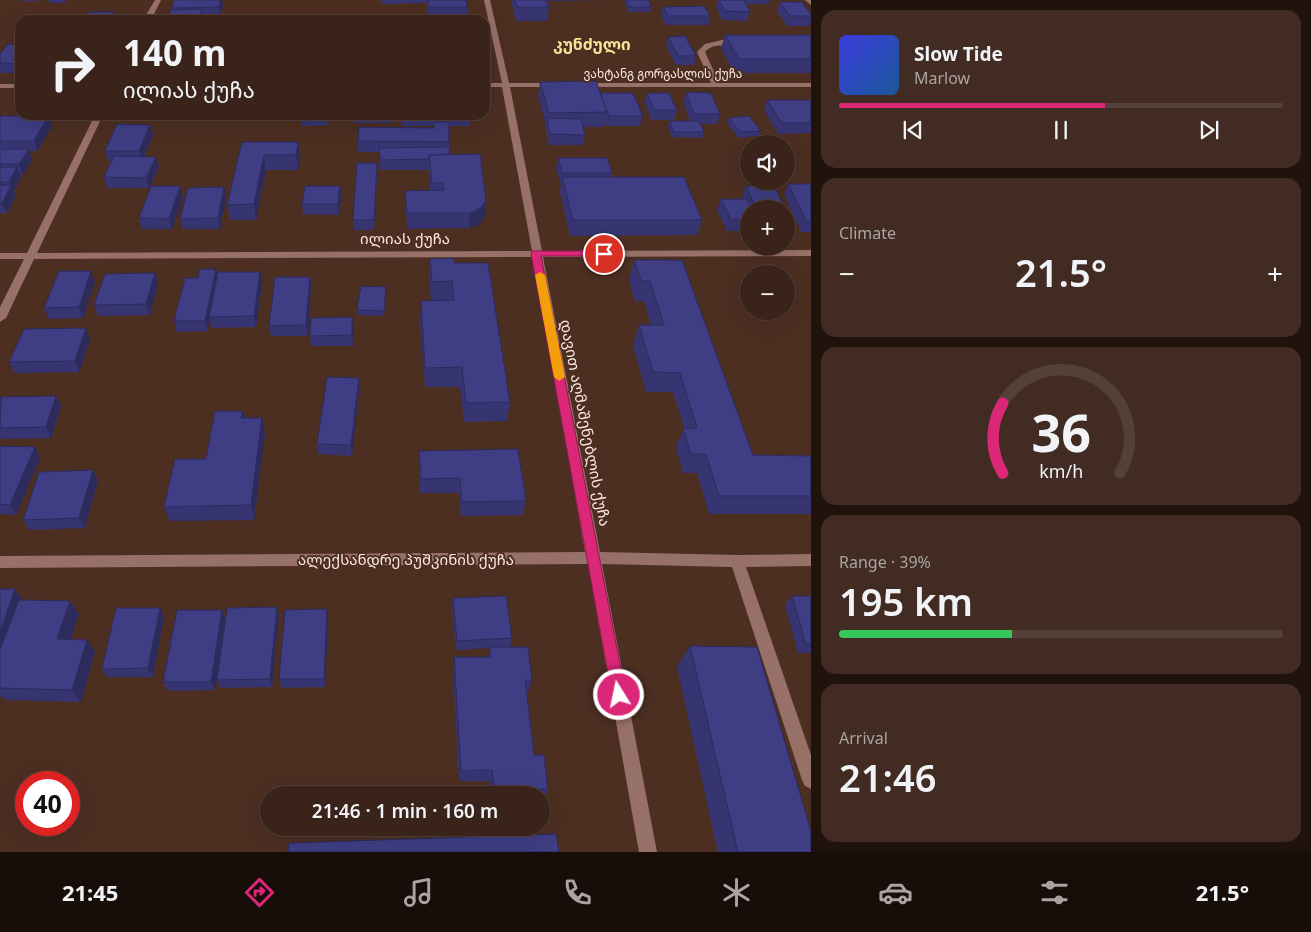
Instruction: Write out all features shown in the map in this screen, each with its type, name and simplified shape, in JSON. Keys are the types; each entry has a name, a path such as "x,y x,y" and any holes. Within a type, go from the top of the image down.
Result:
{"street":[{"path":"150,15 158,0"},
{"name":"დავით აღმაშენებლის ქუჩა","path":"487,0 506,85 648,852"},
{"path":"808,0 811,3"},
{"path":"716,85 701,52 704,46 713,43 742,43"},
{"name":"ვახტანგ გორგასლის ქუჩა","path":"490,85 811,84"},
{"path":"0,86 15,86"},
{"path":"0,318 97,120"},
{"name":"ილიას ქუჩა","path":"0,256 811,254"},
{"name":"ალექსანდრე პუშკინის ქუჩა","path":"0,562 594,558 737,561 811,560"},
{"path":"737,561 811,780"}],"building":[{"path":"174,0 220,0 219,7 172,8"},
{"path":"428,0 466,0 467,7 429,7"},
{"path":"515,0 546,0 549,7 517,7"},
{"path":"626,0 648,0 651,7 629,7"},
{"path":"719,0 744,0 750,12 725,11"},
{"path":"780,2 802,2 811,16 790,16"},
{"path":"704,6 710,16 668,16 663,7"},
{"path":"202,9 200,15 169,15 171,10"},
{"path":"89,12 114,12 112,15 87,15"},
{"path":"725,35 811,35 811,59 739,59"},
{"path":"685,36 696,56 678,56 668,37"},
{"path":"8,44 15,45 15,64 0,63 0,54"},
{"path":"596,81 607,112 549,113 540,82"},
{"path":"686,92 711,93 720,114 694,114"},
{"path":"600,93 633,93 643,116 609,116"},
{"path":"647,93 669,93 677,110 654,110"},
{"path":"767,100 811,100 811,123 782,123"},
{"path":"0,116 15,116 15,120 46,120 34,141 0,141"},
{"path":"749,116 761,131 740,132 729,118"},
{"path":"547,118 581,119 585,135 550,134"},
{"path":"669,121 699,121 704,132 674,132"},
{"path":"434,122 449,122 449,142 358,141 359,127 434,128"},
{"path":"117,124 150,125 139,151 105,151"},
{"path":"242,142 298,142 296,155 264,155 254,204 227,205"},
{"path":"449,147 450,154 429,155 429,159 380,160 379,148"},
{"path":"0,149 29,149 19,164 0,164"},
{"path":"480,154 486,201 481,208 470,213 407,213 405,191 444,190 443,183 432,183 429,155"},
{"path":"114,156 156,157 146,178 104,177"},
{"path":"558,158 607,158 612,173 562,173"},
{"path":"357,163 377,163 374,220 353,220"},
{"path":"0,167 17,167 9,182 0,182"},
{"path":"562,177 684,177 702,220 573,220"},
{"path":"795,184 811,184 811,221 806,221 791,190 795,190"},
{"path":"0,185 11,185 2,203 0,203"},
{"path":"151,186 180,186 169,219 139,218"},
{"path":"305,186 340,186 338,204 302,204"},
{"path":"224,187 218,218 180,219 188,188"},
{"path":"748,190 776,190 781,200 752,200"},
{"path":"721,199 747,199 740,200 740,220 731,220"},
{"path":"453,258 454,263 488,263 510,402 466,403 462,367 425,368 421,301 454,300 452,281 432,282 430,259"},
{"path":"634,260 682,260 753,455 811,456 811,496 719,496 706,454 691,454 683,428 697,428 680,373 653,372 639,325 664,325 650,281 641,281"},
{"path":"200,269 216,269 205,321 174,321 185,278 198,278"},
{"path":"59,271 91,271 79,307 44,308"},
{"path":"218,272 260,272 254,316 209,317"},
{"path":"155,273 146,304 94,305 105,274"},
{"path":"275,277 310,277 306,325 269,326"},
{"path":"361,286 386,287 384,311 357,310"},
{"path":"352,317 352,335 310,336 311,318"},
{"path":"86,328 75,361 9,362 24,329"},
{"path":"327,377 359,378 351,445 317,444"},
{"path":"56,396 46,427 0,428 1,397"},
{"path":"215,411 243,411 241,418 262,418 251,505 164,507 175,459 206,459"},
{"path":"0,446 35,447 10,505 0,504"},
{"path":"518,449 526,501 462,502 460,478 421,479 419,451"},
{"path":"93,470 79,518 23,520 39,472"},
{"path":"0,589 15,589 0,632"},
{"path":"506,596 512,638 457,641 453,598"},
{"path":"792,596 811,596 811,644 806,644"},
{"path":"19,600 70,601 57,639 87,640 72,690 0,688 0,649"},
{"path":"277,607 270,679 217,680 227,608"},
{"path":"116,608 160,608 148,668 102,669"},
{"path":"327,609 324,679 279,679 285,610"},
{"path":"177,610 222,610 211,682 163,682"},
{"path":"690,646 757,647 811,831 811,852 738,852"},
{"path":"490,647 528,647 532,680 525,680 534,755 544,755 548,786 494,786 492,770 461,771 454,657 490,657"},
{"path":"550,834 556,834 559,852 288,852 289,843 550,836"}],"slow traffic":[{"path":"540,275 559,377"}],"district":[{"name":"კუნძული","path":"592,44"}],"route":[{"path":"604,254 536,254 619,695"}]}
